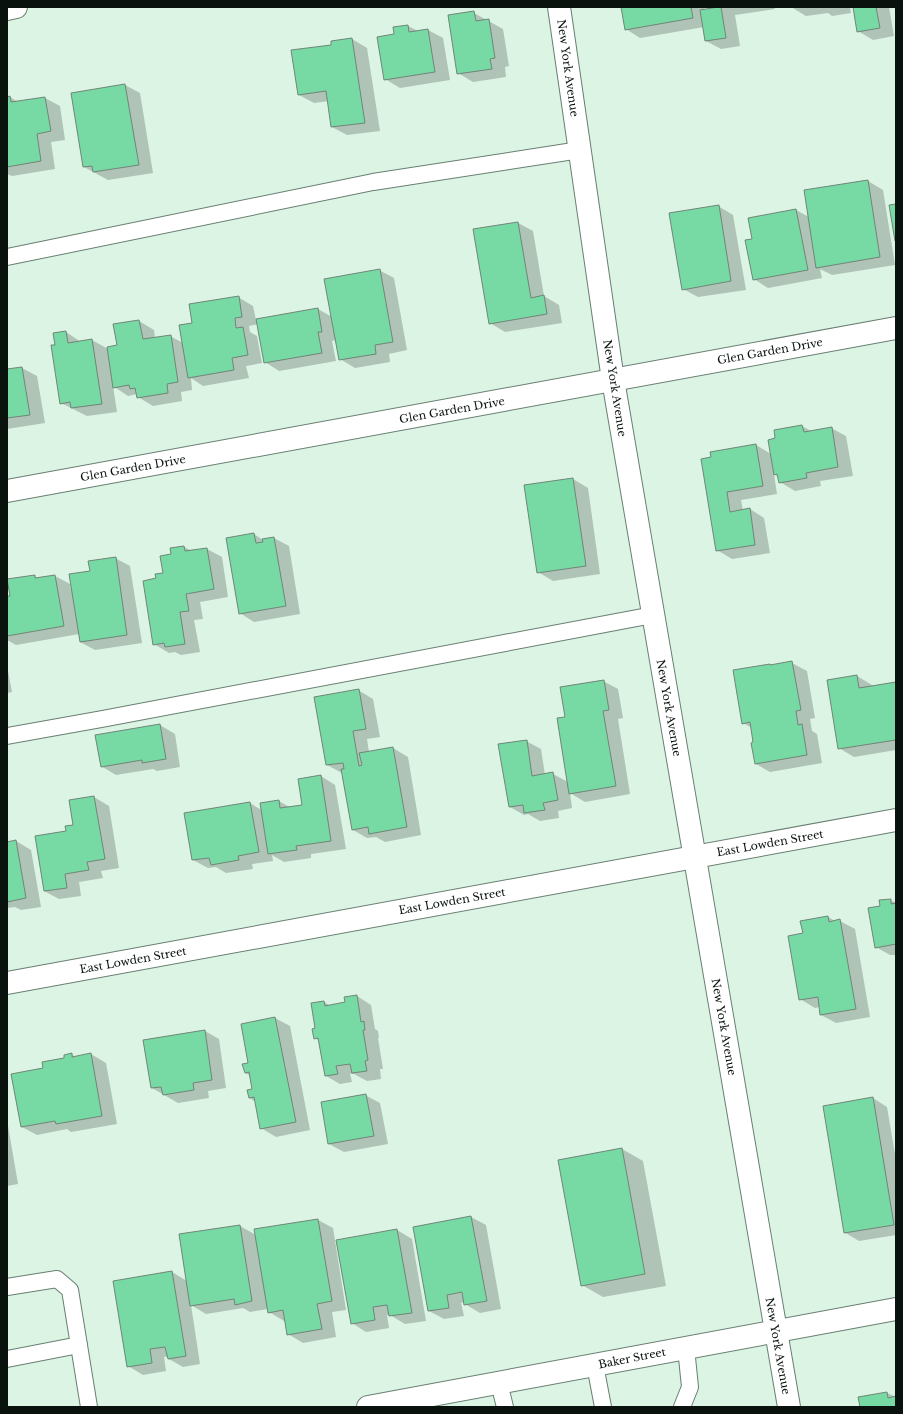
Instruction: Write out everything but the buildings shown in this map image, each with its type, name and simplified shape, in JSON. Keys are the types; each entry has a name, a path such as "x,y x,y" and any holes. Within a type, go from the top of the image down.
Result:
{"street":[{"path":"7,9 16,7"},
{"name":"New York Avenue","path":"559,7 613,380 789,1407"},
{"name":"Glen Garden Drive","path":"7,491 896,328"},
{"name":"East Lowden Street","path":"7,983 896,820"},
{"name":"Baker Street","path":"368,1407 414,1403 499,1383 896,1309"}],"lane":[{"path":"7,256 373,182 580,150"},
{"path":"7,736 653,615"},
{"path":"7,1287 57,1279 70,1290 89,1407"},
{"path":"7,1360 78,1345"},
{"path":"682,1407 690,1387 686,1348"},
{"path":"595,1365 603,1407"},
{"path":"499,1383 505,1407"}]}
